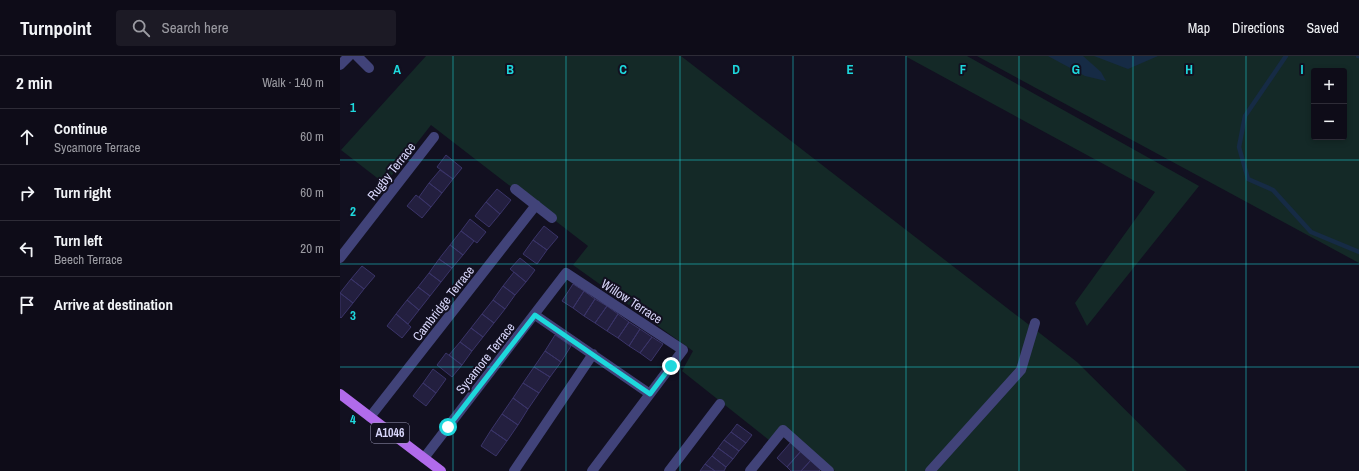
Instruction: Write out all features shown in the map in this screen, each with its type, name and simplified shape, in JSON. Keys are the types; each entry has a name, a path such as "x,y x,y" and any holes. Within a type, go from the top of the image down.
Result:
{"main road":[{"name":"A1046","path":"340,394 441,471"}],"street":[{"path":"340,65 349,56"},
{"path":"357,56 369,68"},
{"name":"Rugby Terrace","path":"340,258 434,137"},
{"path":"515,189 552,218"},
{"name":"Cambridge Terrace","path":"370,417 536,205"},
{"name":"Sycamore Terrace","path":"424,458 566,273"},
{"name":"Willow Terrace","path":"566,273 684,350 650,394"},
{"path":"535,315 650,394 592,471"},
{"path":"930,471 1021,370 1035,323"},
{"path":"514,471 593,354"},
{"path":"669,471 720,404"},
{"path":"750,471 783,430 829,471"}],"green space":[{"path":"426,56 681,56 1077,362 1187,471 835,471 786,428 774,444 682,371 693,351 573,265 588,246 431,125 385,184 341,150"},
{"path":"905,56 967,56 1199,186 1087,326 1075,303 1155,192"},
{"path":"977,56 1359,56 1359,263"}],"water":[{"path":"1048,56 1083,56 1101,72 1106,81 1085,76"},
{"path":"1094,56 1158,56 1128,69"}],"building":[{"path":"446,155 462,168 453,179 437,167"},
{"path":"440,170 453,179 442,193 429,183"},
{"path":"429,183 442,193 431,207 419,197"},
{"path":"497,189 511,200 500,214 486,202"},
{"path":"416,195 431,207 422,218 407,206"},
{"path":"486,202 500,214 489,227 475,216"},
{"path":"470,219 486,232 477,243 461,231"},
{"path":"544,226 558,237 547,250 533,240"},
{"path":"461,231 474,241 463,255 450,245"},
{"path":"533,240 547,250 537,264 523,254"},
{"path":"450,245 463,255 452,268 439,259"},
{"path":"520,258 535,270 526,282 510,269"},
{"path":"439,259 452,268 441,282 429,273"},
{"path":"362,266 375,276 364,289 351,279"},
{"path":"514,272 526,282 515,295 503,286"},
{"path":"429,273 441,282 430,296 418,287"},
{"path":"351,279 364,289 353,303 340,293"},
{"path":"573,284 584,291 573,308 562,301"},
{"path":"503,286 515,295 505,309 493,300"},
{"path":"418,287 430,296 419,310 407,300"},
{"path":"584,291 595,299 584,316 573,308"},
{"path":"340,293 353,303 341,318 340,317"},
{"path":"595,299 607,306 595,323 584,316"},
{"path":"407,300 419,310 408,324 396,314"},
{"path":"493,300 505,309 494,323 482,314"},
{"path":"607,306 618,314 607,331 595,323"},
{"path":"396,314 411,327 402,338 387,326"},
{"path":"482,314 494,323 483,337 471,328"},
{"path":"618,314 629,322 618,338 607,331"},
{"path":"629,322 640,329 629,346 618,338"},
{"path":"471,328 483,337 472,351 460,342"},
{"path":"640,329 652,337 640,353 629,346"},
{"path":"555,335 571,346 561,362 545,351"},
{"path":"652,337 663,344 651,361 640,353"},
{"path":"460,342 472,351 462,365 449,355"},
{"path":"545,351 561,362 550,377 534,367"},
{"path":"446,353 462,365 452,377 437,365"},
{"path":"534,367 550,377 539,393 523,383"},
{"path":"433,369 446,379 436,393 423,383"},
{"path":"423,383 436,393 426,406 413,396"},
{"path":"523,383 539,393 528,409 513,398"},
{"path":"513,398 528,409 518,425 502,414"},
{"path":"502,414 518,425 507,441 491,430"},
{"path":"737,424 752,435 746,443 731,432"},
{"path":"491,430 507,441 496,456 481,446"},
{"path":"731,432 746,443 739,451 724,440"},
{"path":"724,440 739,451 733,459 718,448"},
{"path":"791,442 801,451 787,467 777,458"},
{"path":"718,448 733,459 726,467 712,456"},
{"path":"801,451 811,460 801,471 791,471 787,467"},
{"path":"712,456 726,467 724,471 715,471 705,464"},
{"path":"811,460 821,469 819,471 801,471"},
{"path":"705,464 715,471 700,471"}],"waterway":[{"path":"1286,56 1245,116 1239,147 1248,179 1273,190 1311,232 1359,252"}],"route":[{"path":"448,427 535,315 650,394 671,366"}]}
